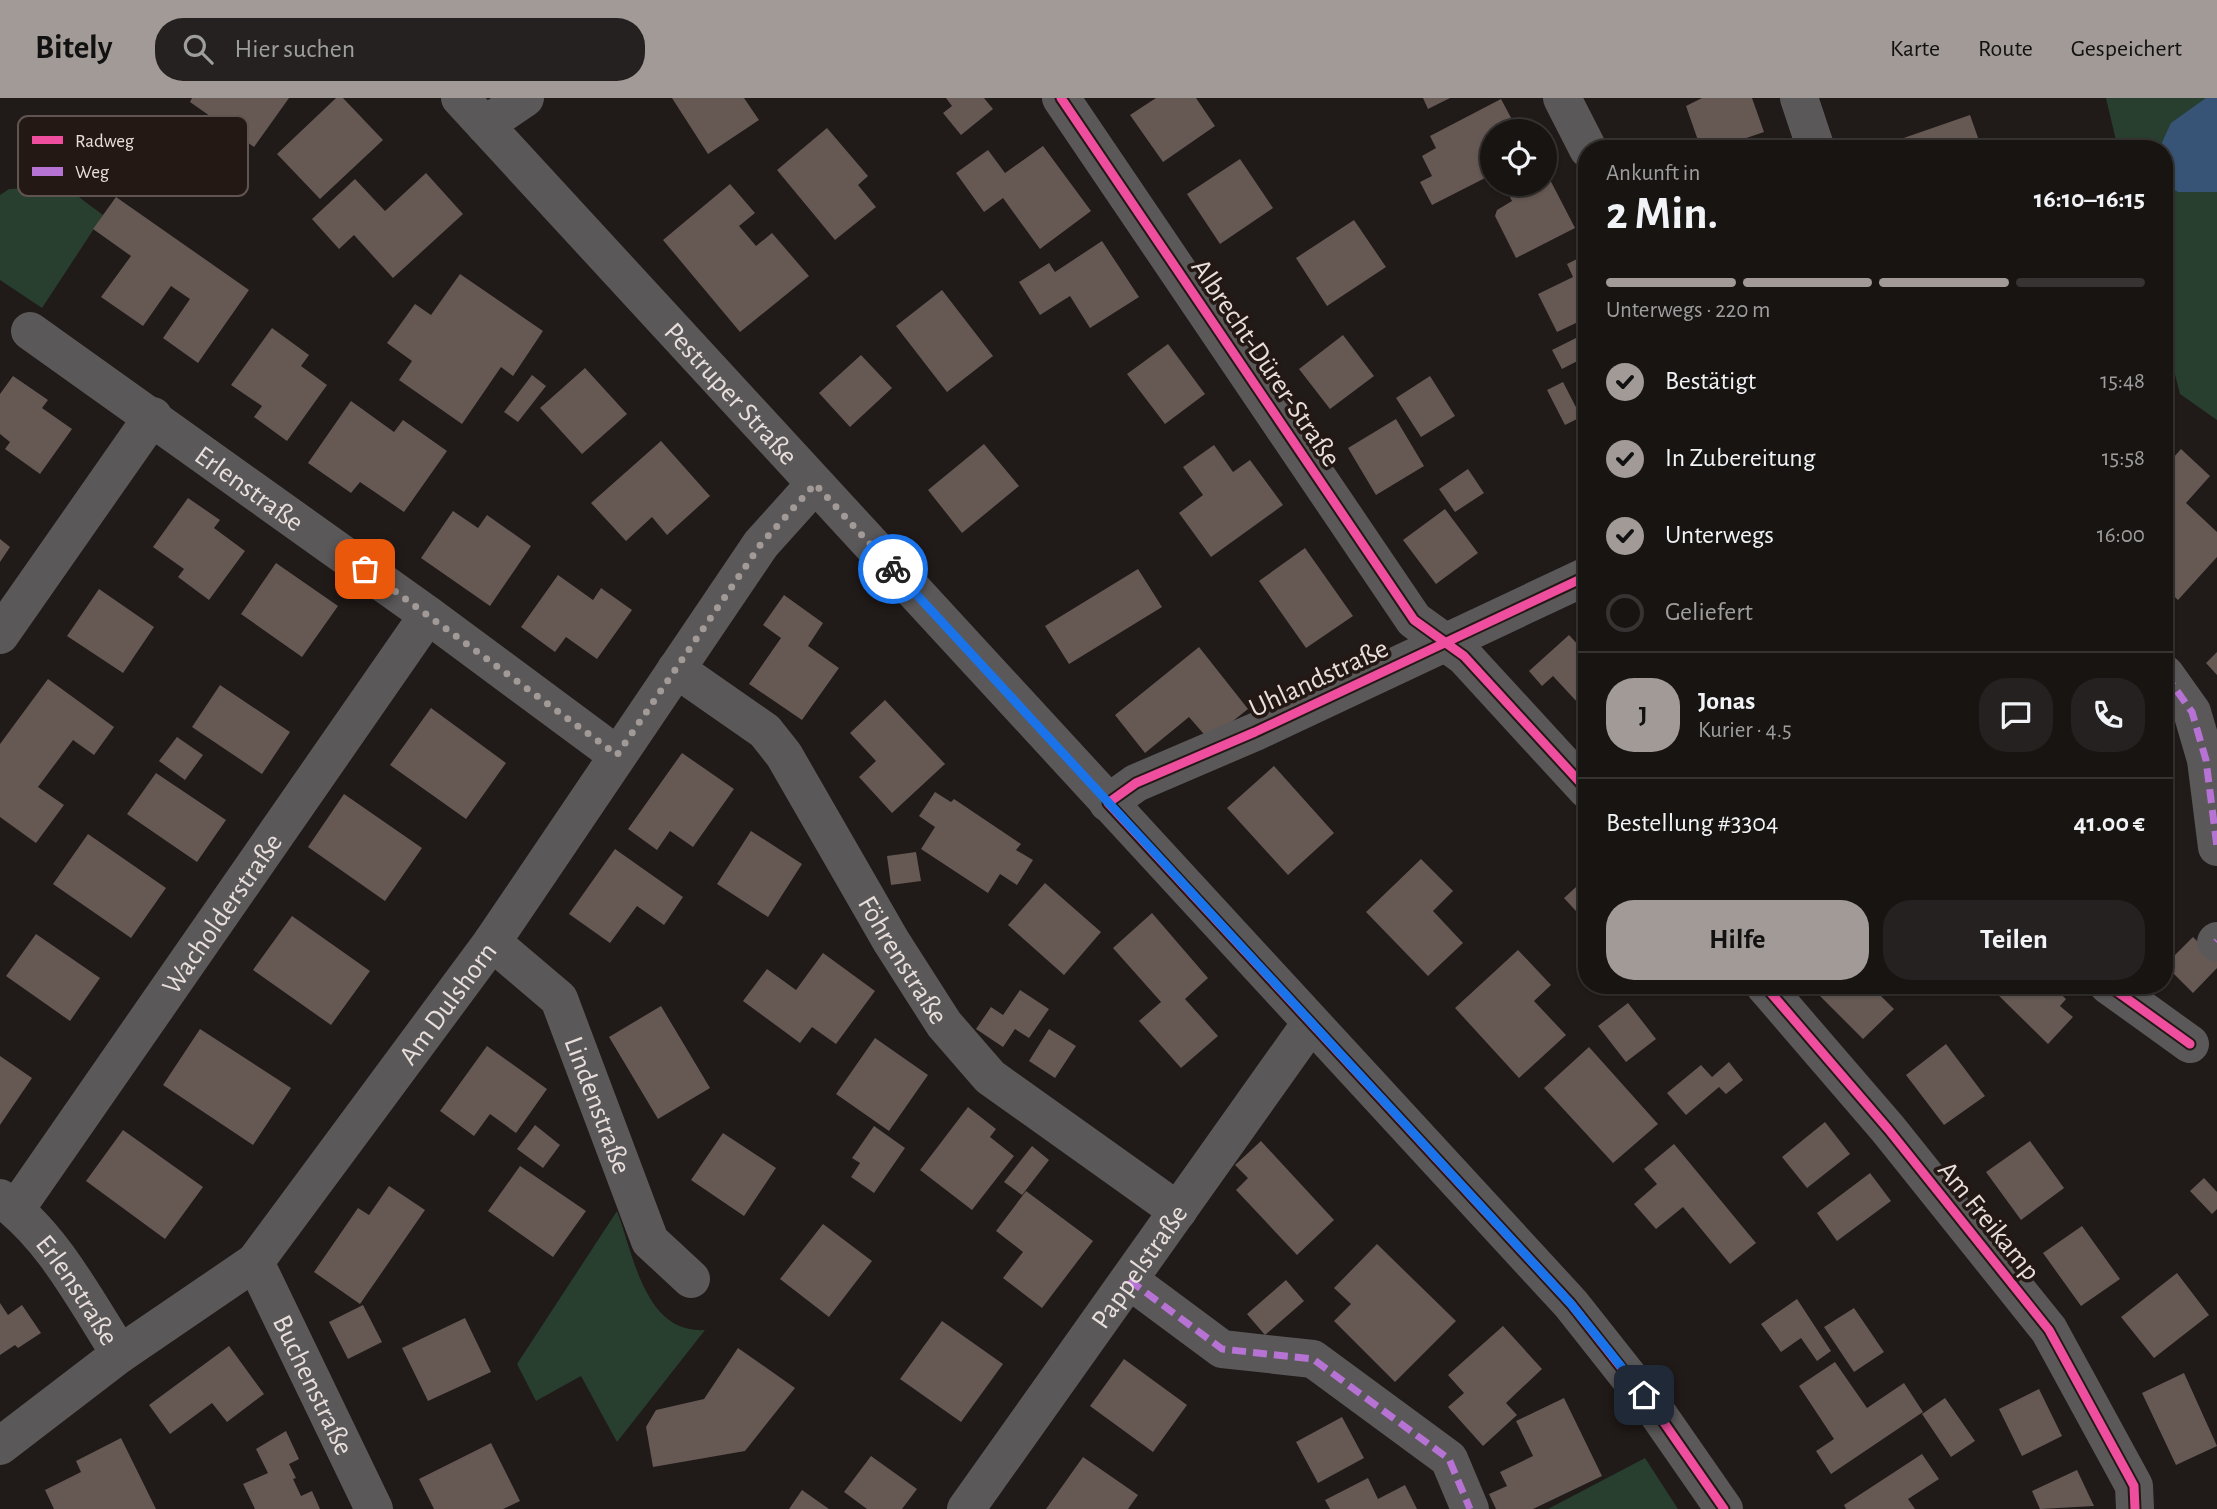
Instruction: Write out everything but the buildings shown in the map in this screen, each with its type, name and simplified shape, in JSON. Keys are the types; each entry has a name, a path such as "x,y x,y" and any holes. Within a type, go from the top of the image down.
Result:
{"street":[{"name":"Pestruper Straße","path":"460,98 1571,1304 1658,1414 1724,1509"},
{"path":"485,125 525,98"},
{"name":"Albrecht-Dürer-Straße","path":"1061,98 1414,620 1444,642"},
{"path":"1562,98 1583,140"},
{"path":"1799,98 1813,140"},
{"name":"Erlenstraße","path":"30,331 153,416 617,755"},
{"path":"0,635 153,416"},
{"name":"Am Dulshorn","path":"0,1446 120,1354 255,1262 492,942 761,544 815,484"},
{"name":"Uhlandstraße","path":"1108,803 1136,783 1255,732 1578,580"},
{"name":"Wacholderstraße","path":"8,1204 428,615"},
{"path":"1444,642 1464,656 1578,780"},
{"name":"Föhrenstraße","path":"676,669 765,731 784,755 891,942 944,1024 990,1077 1178,1211"},
{"path":"2173,685 2192,712 2206,760 2217,847"},
{"name":"Lindenstraße","path":"492,942 559,999 650,1241 691,1279"},
{"name":"Am Freikamp","path":"1772,994 1888,1129 2049,1330 2085,1391 2134,1486 2135,1509"},
{"path":"2121,994 2190,1044"},
{"name":"Pappelstraße","path":"966,1509 1311,1023"},
{"name":"Erlenstraße","path":"8,1204 46,1241 120,1354"},
{"name":"Buchenstraße","path":"255,1262 374,1509"},
{"path":"1129,1280 1222,1349 1313,1359 1449,1459 1469,1509"}],"green space":[{"path":"2106,98 2217,98 2217,420 2180,394 2173,366 2173,140 2116,140"},
{"path":"9,189 18,189 18,196 77,196 103,215 42,308 0,280 0,195"},
{"path":"617,1211 636,1269 655,1306 668,1319 685,1328 705,1330 617,1442 581,1376 536,1401 517,1364"},
{"path":"1645,1458 1678,1509 1548,1509"}],"water":[{"path":"2206,98 2217,98 2217,192 2178,192 2173,189 2173,140 2163,140 2171,123"}],"marked path":[{"path":"2173,685 2192,712 2206,760 2217,847"},
{"path":"1129,1280 1222,1349 1313,1359 1449,1459 1470,1509"}],"cycle path":[{"path":"1061,98 1414,620 1464,656 1578,780"},
{"path":"1578,580 1255,732 1136,783 1108,803 1571,1304 1658,1414 1724,1509"},
{"path":"1772,994 1888,1129 2049,1330 2134,1486 2135,1509"},
{"path":"2121,994 2190,1044"}],"way so far":[{"path":"365,569 617,755 761,544 815,484 893,569"}],"route":[{"path":"893,569 1571,1304 1644,1395"}]}
